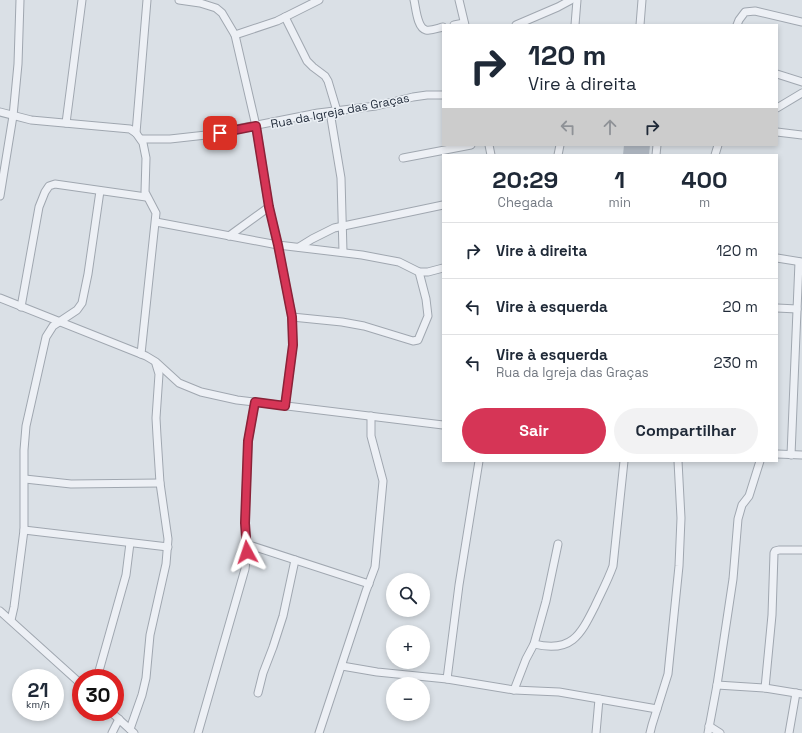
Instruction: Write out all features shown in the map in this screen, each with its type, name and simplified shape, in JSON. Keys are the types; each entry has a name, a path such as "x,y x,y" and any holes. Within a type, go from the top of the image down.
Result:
{"street":[{"path":"0,196 13,116 18,64 20,0"},
{"path":"66,123 82,0"},
{"path":"136,133 147,0"},
{"path":"179,0 200,2 216,8 222,13 235,35 256,126 269,207 292,317 293,345 285,406"},
{"path":"235,35 285,17 319,0"},
{"path":"414,0 420,25 424,29 429,30 442,27"},
{"path":"459,0 465,24"},
{"path":"518,24 571,0"},
{"path":"575,24 577,0"},
{"path":"640,24 642,0"},
{"path":"737,24 738,20 745,12 755,11 802,22"},
{"path":"285,17 306,61 325,76 328,81 334,112 341,178 343,252"},
{"path":"778,74 802,82"},
{"path":"778,107 802,93"},
{"name":"Rua da Igreja das Graças","path":"141,139 189,137 256,126 318,113 376,106 420,96 442,95"},
{"path":"0,112 30,120 130,130 136,133 141,139 146,152 146,197 156,213 148,276 141,354"},
{"path":"778,132 802,135"},
{"path":"403,158 466,146"},
{"path":"21,307 39,207 47,188 52,184 55,184 146,197"},
{"path":"11,620 24,530 24,450 26,426 46,337 50,329 77,310 82,303 88,274 100,191"},
{"path":"299,247 324,232 442,205"},
{"path":"229,236 269,207"},
{"path":"156,222 278,245 343,252 399,262 419,272 428,272 442,268"},
{"path":"778,258 801,262 797,309 791,455"},
{"path":"292,317 342,322 364,326 413,341 418,340 428,316 426,299 419,272"},
{"path":"0,298 141,354 156,362 179,383 201,392 237,400 442,424"},
{"path":"778,308 797,309"},
{"path":"121,721 132,731 146,678 150,635 166,564 168,547 160,483 156,418 159,374 156,362"},
{"path":"794,385 802,385"},
{"path":"198,733 244,569 247,552 245,523 248,441 255,402"},
{"path":"319,733 375,567 383,481 371,436 370,416"},
{"path":"778,454 802,455"},
{"path":"447,678 459,585 479,462"},
{"path":"534,644 548,646 565,644 578,636 584,628 607,582 613,566 624,462"},
{"path":"650,733 668,674 679,566 681,518 678,462"},
{"path":"720,733 708,730 717,685 733,579 735,539 742,505 748,496 760,462"},
{"path":"24,479 71,484 160,483"},
{"path":"24,530 168,547"},
{"path":"99,669 126,575 130,543"},
{"path":"246,544 369,584"},
{"path":"514,690 526,658 534,644 546,601 558,544"},
{"path":"765,688 772,615 774,553 775,551 779,550 802,550"},
{"path":"258,693 262,673 273,647 282,616 295,560"},
{"path":"1,615 11,620 72,676"},
{"path":"342,666 377,672 447,678 514,690 559,692 657,709"},
{"path":"717,685 765,688 799,693 789,733"},
{"path":"596,733 599,698"},
{"path":"112,733 118,721"}],"building":[{"path":"624,146 650,146 649,154 623,154"}],"route":[{"path":"220,133 256,126 269,207 292,317 293,345 285,406 255,402 248,441 245,523 247,552"}]}
